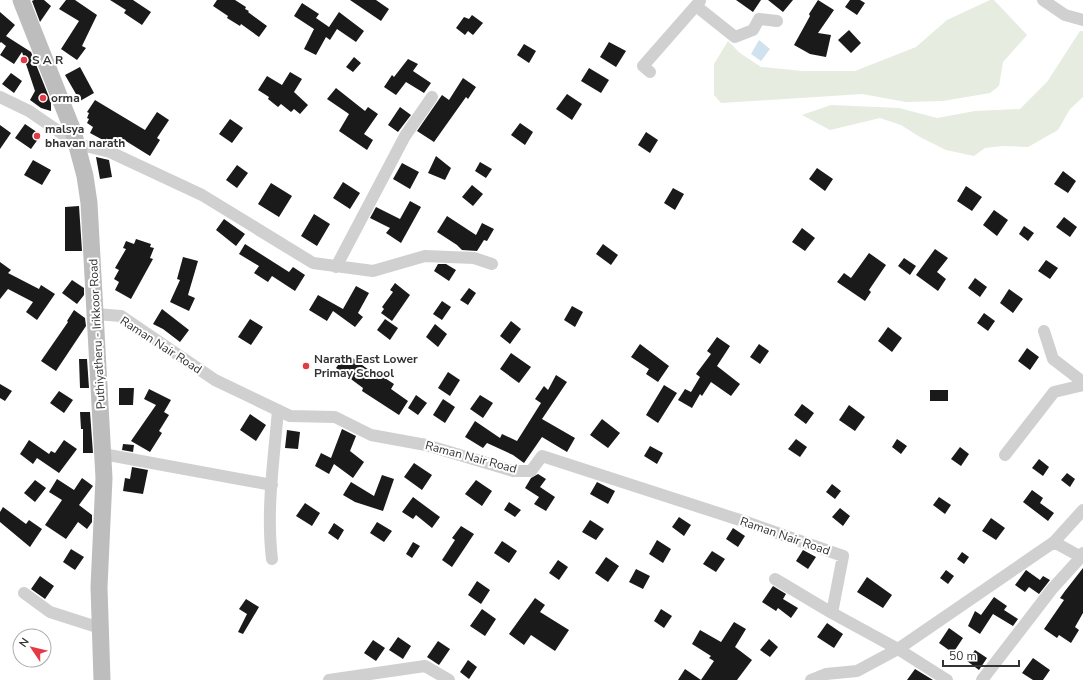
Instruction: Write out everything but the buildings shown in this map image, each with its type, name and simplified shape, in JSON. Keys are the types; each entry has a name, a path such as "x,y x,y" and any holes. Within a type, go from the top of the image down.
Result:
{"main road":[{"name":"Puthiyatheru - Irikkoor Road","path":"21,0 73,130 85,176 89,203 103,454 103,514 99,587 102,680"}],"street":[{"path":"1043,0 1066,15 1083,20"},
{"path":"650,72 643,66 698,3 735,37 753,30 759,19 777,21"},
{"path":"0,97 29,111 77,144 110,152 225,208 257,230 313,263 373,271 425,256 474,258 492,264"},
{"path":"336,267 405,136 432,97"},
{"name":"Raman Nair Road","path":"96,314 121,316 215,380 290,416 335,417 371,435 426,445 514,471 531,471 542,456 749,522 843,556 832,613"},
{"path":"1044,331 1053,359 1083,384"},
{"path":"1005,455 1054,392 1083,384"},
{"path":"272,559 270,540 272,484 278,410"},
{"path":"103,454 272,484"},
{"path":"811,680 826,674 857,671 898,649 1054,542 1083,510"},
{"path":"982,680 1052,589 1082,556 1054,542"},
{"path":"775,579 832,613 898,649 947,680"},
{"path":"24,593 50,612 100,628"},
{"path":"329,680 425,666 449,680"}],"shaded area":[{"path":"990,0 994,0 1027,35 1003,62 999,86 990,93 943,101 906,102 862,94 721,103 714,95 714,64 728,41 740,53 761,67 803,71 855,71 916,47 947,20"},
{"path":"1080,31 1083,31 1083,97 1070,109 1058,130 1028,147 1003,146 985,148 974,156 946,150 920,137 901,125 880,118 830,130 802,115 831,105 899,108 937,118 975,111 1020,109 1047,82"}],"water":[{"path":"759,40 770,49 761,61 751,54"}],"place":[{"name":"S A R","path":"24,60"},
{"name":"orma","path":"43,98"},
{"name":"malsya bhavan narath","path":"37,136"},
{"name":"Narath East Lower Primay School","path":"306,366"}]}
